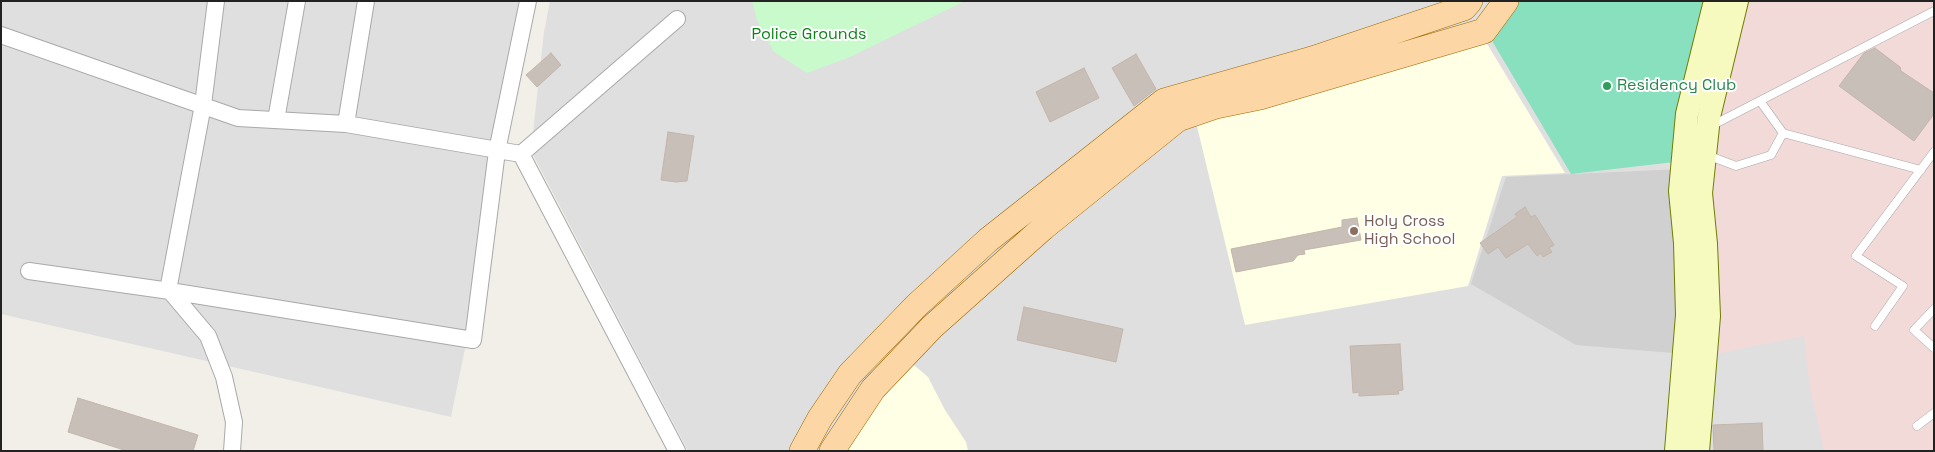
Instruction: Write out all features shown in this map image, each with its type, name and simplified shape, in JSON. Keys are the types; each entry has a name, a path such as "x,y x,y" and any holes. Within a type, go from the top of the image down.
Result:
{"main road":[{"path":"802,451 820,418 850,374 918,305 988,240 1171,110 1312,59 1464,8 1470,1"},
{"path":"832,451 873,389 932,327 1171,110 1216,106 1260,97 1484,31 1506,1"},
{"path":"1676,451 1688,315 1685,243 1680,191 1687,114 1715,1"},
{"path":"1698,451 1709,316 1706,244 1701,193 1708,128 1737,1"}],"street":[{"path":"216,1 203,105 169,286 170,290 208,336 224,377 234,422 232,451"},
{"path":"276,120 297,1"},
{"path":"346,124 366,1"},
{"path":"29,270 170,290 473,340 497,151 528,1"},
{"path":"1,35 238,118 346,124 521,154 677,19"},
{"path":"521,154 677,451"}],"lane":[{"path":"1708,128 1934,11"},
{"path":"1760,101 1783,133 1921,170"},
{"path":"1705,154 1736,166 1771,155 1783,133"},
{"path":"1875,326 1903,286 1856,256 1934,152"},
{"path":"1934,309 1914,330 1934,348"},
{"path":"1917,426 1934,413"}],"shaded area":[{"path":"1,1 536,1 451,417 1,314"},
{"path":"550,1 1934,1 1934,451 688,451 531,151 544,32"},
{"path":"1737,1 1934,1 1934,451 1824,451 1810,388 1804,336 1706,356 1701,193"},
{"name":"Holy Cross High School","path":"1480,32 1565,173 1502,176 1468,286 1245,325 1194,114"},
{"path":"1682,169 1685,354 1576,345 1471,284 1506,177"},
{"path":"914,365 928,377 945,410 966,442 968,451 836,451 869,408"}],"green space":[{"name":"Police Grounds","path":"752,1 965,1 850,57 807,73 774,52 757,20"},
{"name":"Residency Club","path":"1506,1 1715,1 1683,161 1571,174 1485,29"}],"building":[{"path":"1875,48 1900,67 1901,71 1934,93 1934,114 1914,141 1839,86 1864,53"},
{"path":"551,53 561,65 537,87 526,75"},
{"path":"1136,54 1156,89 1134,106 1112,68"},
{"path":"1084,68 1099,98 1050,122 1036,92"},
{"path":"668,132 694,136 687,181 661,180"},
{"path":"1525,207 1531,217 1535,215 1554,245 1549,248 1552,252 1543,257 1541,253 1537,256 1528,244 1506,258 1498,247 1488,254 1480,243 1517,217 1515,214"},
{"path":"1357,218 1361,240 1304,250 1305,254 1298,255 1293,261 1236,272 1231,249 1342,227 1342,220"},
{"path":"1024,307 1123,329 1116,362 1017,340"},
{"path":"1400,344 1403,390 1398,391 1399,394 1359,396 1359,392 1353,393 1350,346"},
{"path":"78,398 198,435 193,451 127,451 68,432"},
{"path":"1762,423 1763,451 1714,451 1713,425"}],"place":[{"name":"Residency Club","path":"1607,86"},
{"name":"Holy Cross High School","path":"1354,231"}]}
